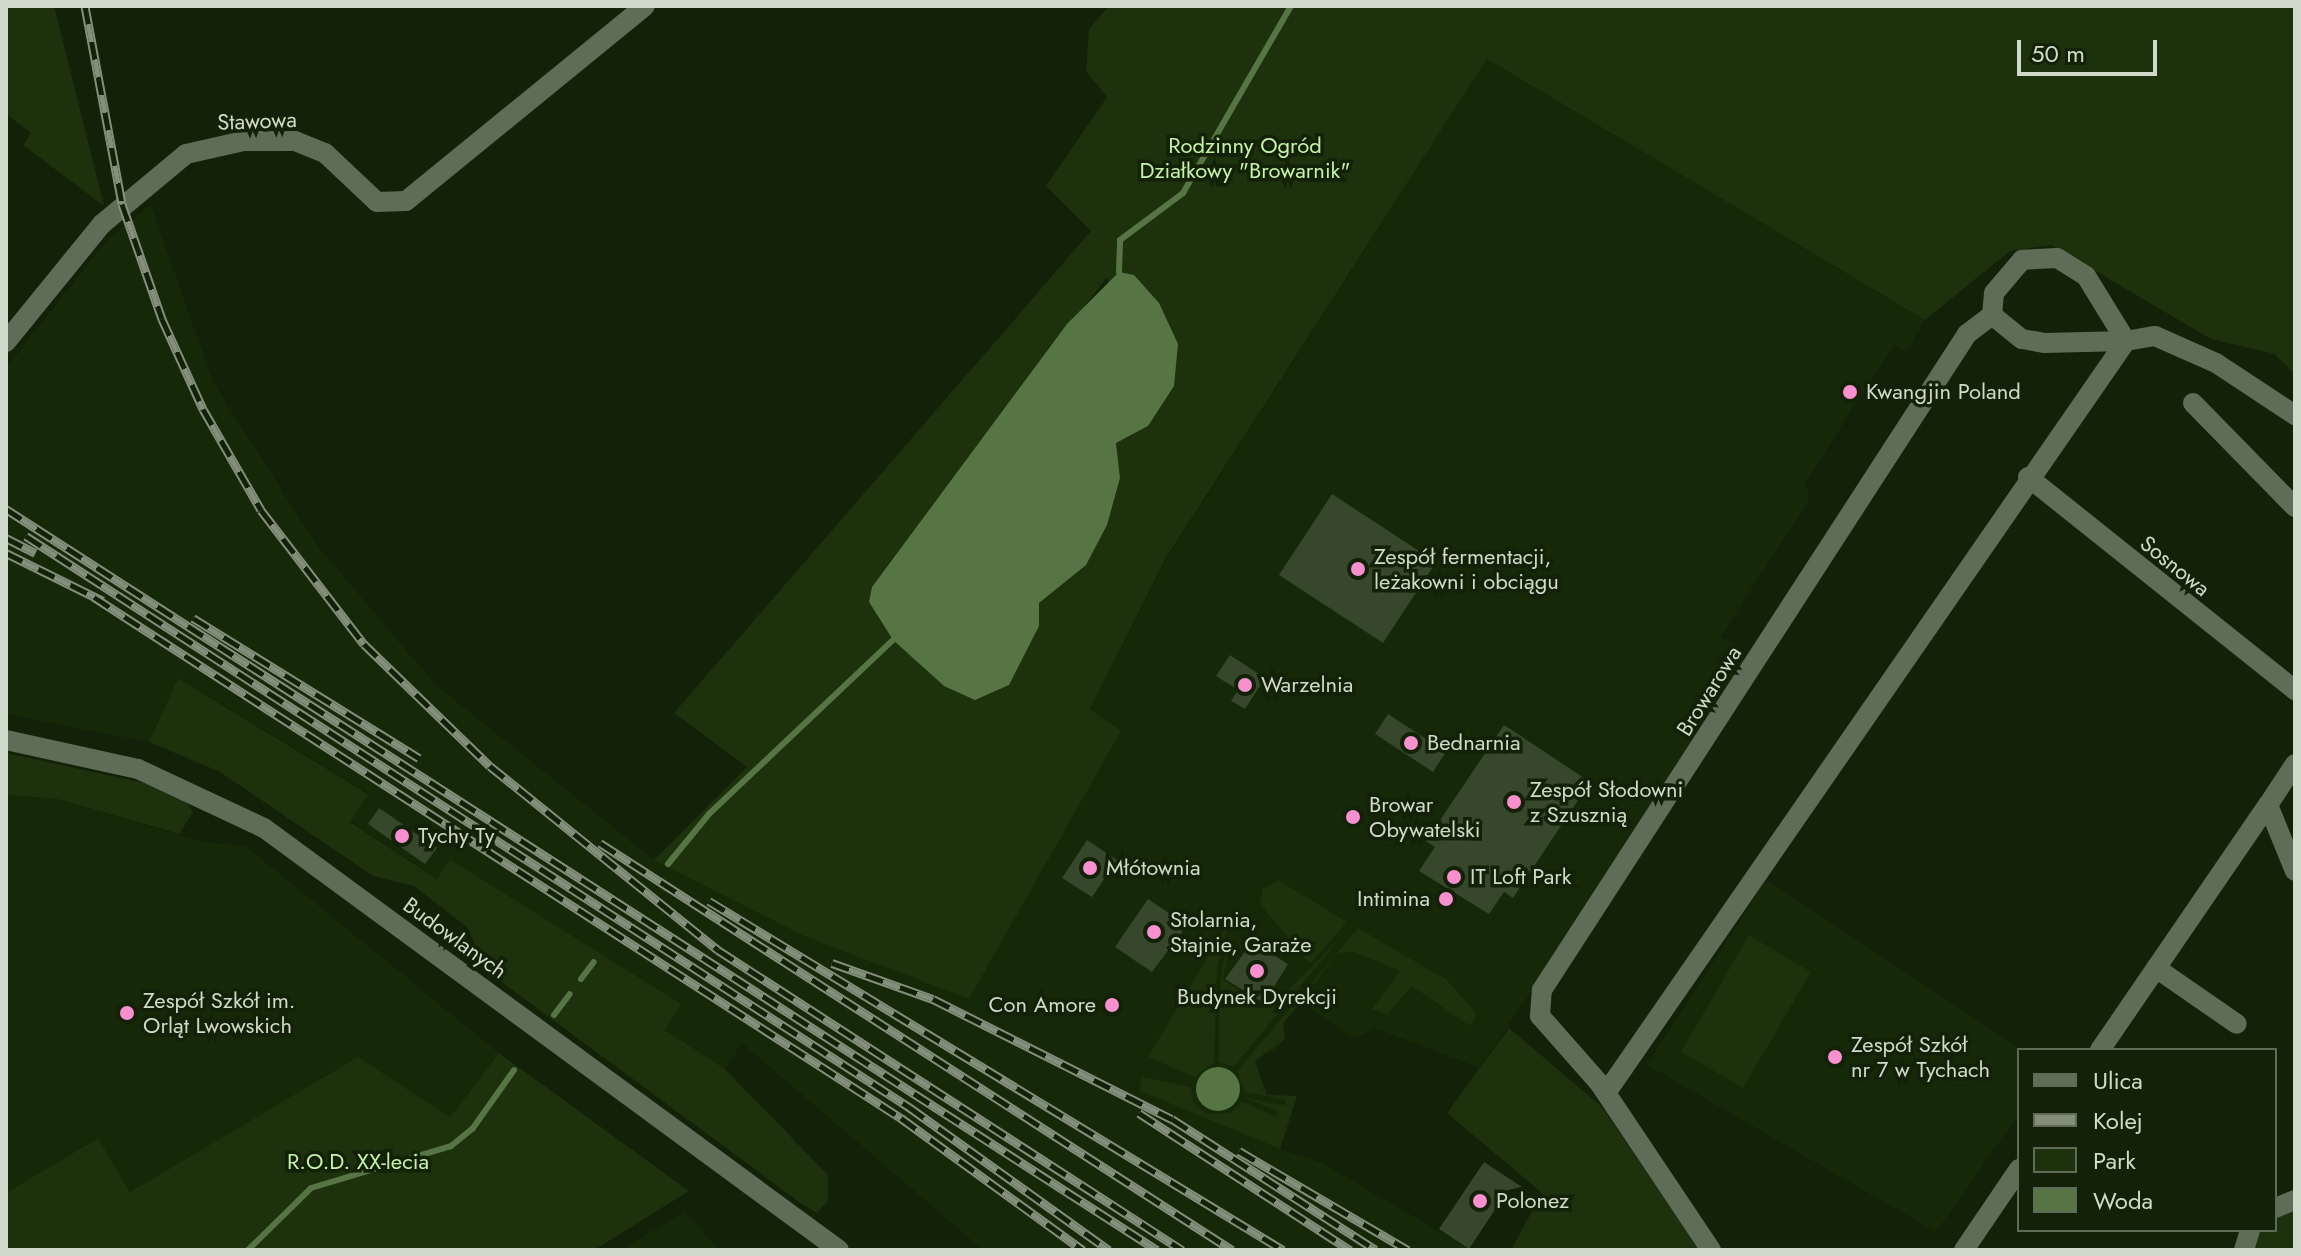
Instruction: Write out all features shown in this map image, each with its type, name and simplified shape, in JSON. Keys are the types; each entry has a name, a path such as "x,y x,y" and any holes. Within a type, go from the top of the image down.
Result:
{"street":[{"name":"Stawowa","path":"6,342 102,224 186,154 243,141 295,141 325,153 377,202 406,201 645,6"},
{"path":"2126,341 2086,276 2052,257 2022,260 2012,267 1994,293 1992,315 2006,332 2035,343 2126,341 2144,335 2177,343 2295,415"},
{"name":"Browarowa","path":"1711,1250 1606,1093 1540,1016 1542,990 1753,672 1774,628 1953,355 1992,315"},
{"path":"1606,1093 2028,477 2126,341"},
{"path":"2193,403 2295,507"},
{"name":"Sosnowa","path":"2028,477 2295,690"},
{"name":"Budowlanych","path":"6,740 138,769 264,828 839,1250"},
{"path":"2101,1048 2295,764"},
{"path":"2268,805 2295,871"},
{"path":"2156,968 2237,1024"},
{"path":"1964,1250 2017,1172"}],"shaded area":[{"path":"1487,59 1925,320 1906,352 1894,344 1805,483 1810,498 1721,636 1742,649 1746,666 1740,678 1480,1068 1375,1028 1354,1039 1302,1003 1283,1024 1285,1039 1274,1052 1266,1048 1255,1061 1267,1095 1297,1096 1280,1149 1322,1163 1471,1250 983,1250 742,1043 725,1069 665,1030 681,1004 450,859 438,879 350,821 368,793 179,678 149,742 6,714 6,368 107,240 151,205 213,382 316,544 434,683 654,860 1121,731 1090,709 1167,558"},
{"path":"6,795 57,799 199,841 247,847 499,1053 450,1117 358,1058 130,1192 97,1138 6,1193"},
{"name":"Zespół Szkół nr 7 w Tychach","path":"1766,880 2019,1048 2017,1117 1936,1232 1647,1065"},
{"path":"685,1211 719,1250 622,1250"}],"green space":[{"path":"6,6 54,6 104,206 23,145 31,133 6,114"},
{"name":"Rodzinny Ogród Działkowy \"Browarnik\"","path":"1109,6 2295,6 2295,375 2275,354 2211,339 2051,245 2010,251 1925,320 1487,59 1166,558 1090,709 1121,731 969,999 804,936 654,860 747,767 674,713 1091,231 1046,186 1107,97 1086,71 1089,29","holes":["1107,277 1148,426 1116,443 1120,478 1055,588 944,686 893,640 869,602 872,587"]},
{"path":"178,678 368,794 350,822 437,879 450,859 681,1004 665,1030 725,1069 828,1175 828,1201 817,1213 799,1202 484,969 468,928 414,886 373,876 220,772 149,742"},
{"path":"6,753 144,783 187,802 193,813 179,834 57,799 6,795"},
{"path":"1280,881 1347,922 1310,964 1260,904 1263,888"},
{"path":"1228,923 1217,969 1214,1063 1194,1077 1148,1057"},
{"path":"1234,926 1223,980 1270,1008 1340,938 1234,1067 1219,1062 1219,1005 1222,968"},
{"path":"1358,928 1447,980 1477,1014 1470,1026 1412,986 1387,1014 1372,1009 1400,971 1352,951 1337,954 1283,1024 1285,1039 1255,1061 1267,1095 1297,1096 1280,1149 1140,1091 1142,1077 1191,1087 1193,1102 1207,1114 1230,1113 1242,1102 1277,1117 1279,1112 1243,1097 1285,1106 1286,1100 1245,1092 1237,1071"},
{"path":"1749,935 1811,972 1743,1088 1681,1052"},
{"path":"1509,1028 1602,1107 1700,1250 1511,1250 1542,1193 1447,1113"},
{"name":"R.O.D. XX-lecia","path":"499,1053 689,1191 594,1250 6,1250 6,1193 98,1138 130,1192 358,1057 450,1117"},
{"path":"2295,1206 2295,1250 2252,1250 2260,1232 2277,1232 2277,1216"}],"water":[{"path":"1119,272 1134,275 1159,303 1178,344 1174,386 1148,426 1116,443 1120,478 1107,525 1086,565 1039,603 1039,626 1009,685 975,700 944,686 893,640 869,602 872,587 1067,324"},
{"path":"1218,1067 1234,1073 1240,1089 1234,1105 1218,1111 1202,1105 1196,1089 1202,1073"}],"building":[{"name":"Zespół fermentacji, leżakowni i obciągu","path":"1332,494 1436,562 1383,643 1279,575"},
{"name":"Warzelnia","path":"1230,655 1265,678 1245,709 1231,701 1238,690 1216,676"},
{"name":"Bednarnia","path":"1388,714 1446,752 1433,772 1375,734"},
{"name":"Zespół Słodowni z Szusznią","path":"1504,725 1590,782 1513,898 1504,892 1489,914 1419,871 1435,847 1426,841"},
{"name":"Tychy Ty","path":"379,808 437,848 425,864 368,824"},
{"name":"Młótownia","path":"1087,840 1117,860 1092,897 1062,878"},
{"name":"Stolarnia, Stajnie, Garaże","path":"1148,899 1187,925 1152,972 1115,947"},
{"name":"Budynek Dyrekcji","path":"1252,942 1288,964 1264,1003 1225,979"},
{"name":"Polonez","path":"1484,1162 1522,1187 1508,1190 1469,1249 1439,1229"}],"waterway":[{"path":"1119,272 1120,240 1183,193 1291,6"},
{"path":"668,864 709,814 893,640"},
{"path":"581,979 594,962"},
{"path":"554,1015 570,994"},
{"path":"248,1250 311,1188 451,1146 473,1128 514,1070"}],"railway":[{"path":"85,6 122,204 162,319 203,409 261,510 364,644 490,766 718,950 1182,1250"},
{"path":"6,509 1157,1250"},
{"path":"26,536 909,1107 1109,1250"},
{"path":"6,538 35,553"},
{"path":"6,553 103,601"},
{"path":"94,597 901,1118 1083,1250"},
{"path":"193,618 419,758"},
{"path":"600,843 1232,1250"},
{"path":"709,901 1283,1250"},
{"path":"832,963 933,999 1172,1119 1376,1250"},
{"path":"1139,1113 1350,1250"},
{"path":"1239,1151 1408,1250"}],"place":[{"name":"Kwangjin Poland","path":"1850,392"},
{"name":"Zespół fermentacji, leżakowni i obciągu","path":"1358,569"},
{"name":"Warzelnia","path":"1245,685"},
{"name":"Bednarnia","path":"1411,743"},
{"name":"Zespół Słodowni z Szusznią","path":"1514,802"},
{"name":"Browar Obywatelski","path":"1353,817"},
{"name":"Tychy Ty","path":"402,836"},
{"name":"Młótownia","path":"1090,868"},
{"name":"IT Loft Park","path":"1454,877"},
{"name":"Intimina","path":"1446,899"},
{"name":"Stolarnia, Stajnie, Garaże","path":"1154,932"},
{"name":"Budynek Dyrekcji","path":"1257,971"},
{"name":"Con Amore","path":"1112,1005"},
{"name":"Zespół Szkół im. Orląt Lwowskich","path":"127,1013"},
{"name":"Zespół Szkół nr 7 w Tychach","path":"1835,1057"},
{"name":"Polonez","path":"1480,1201"}]}
